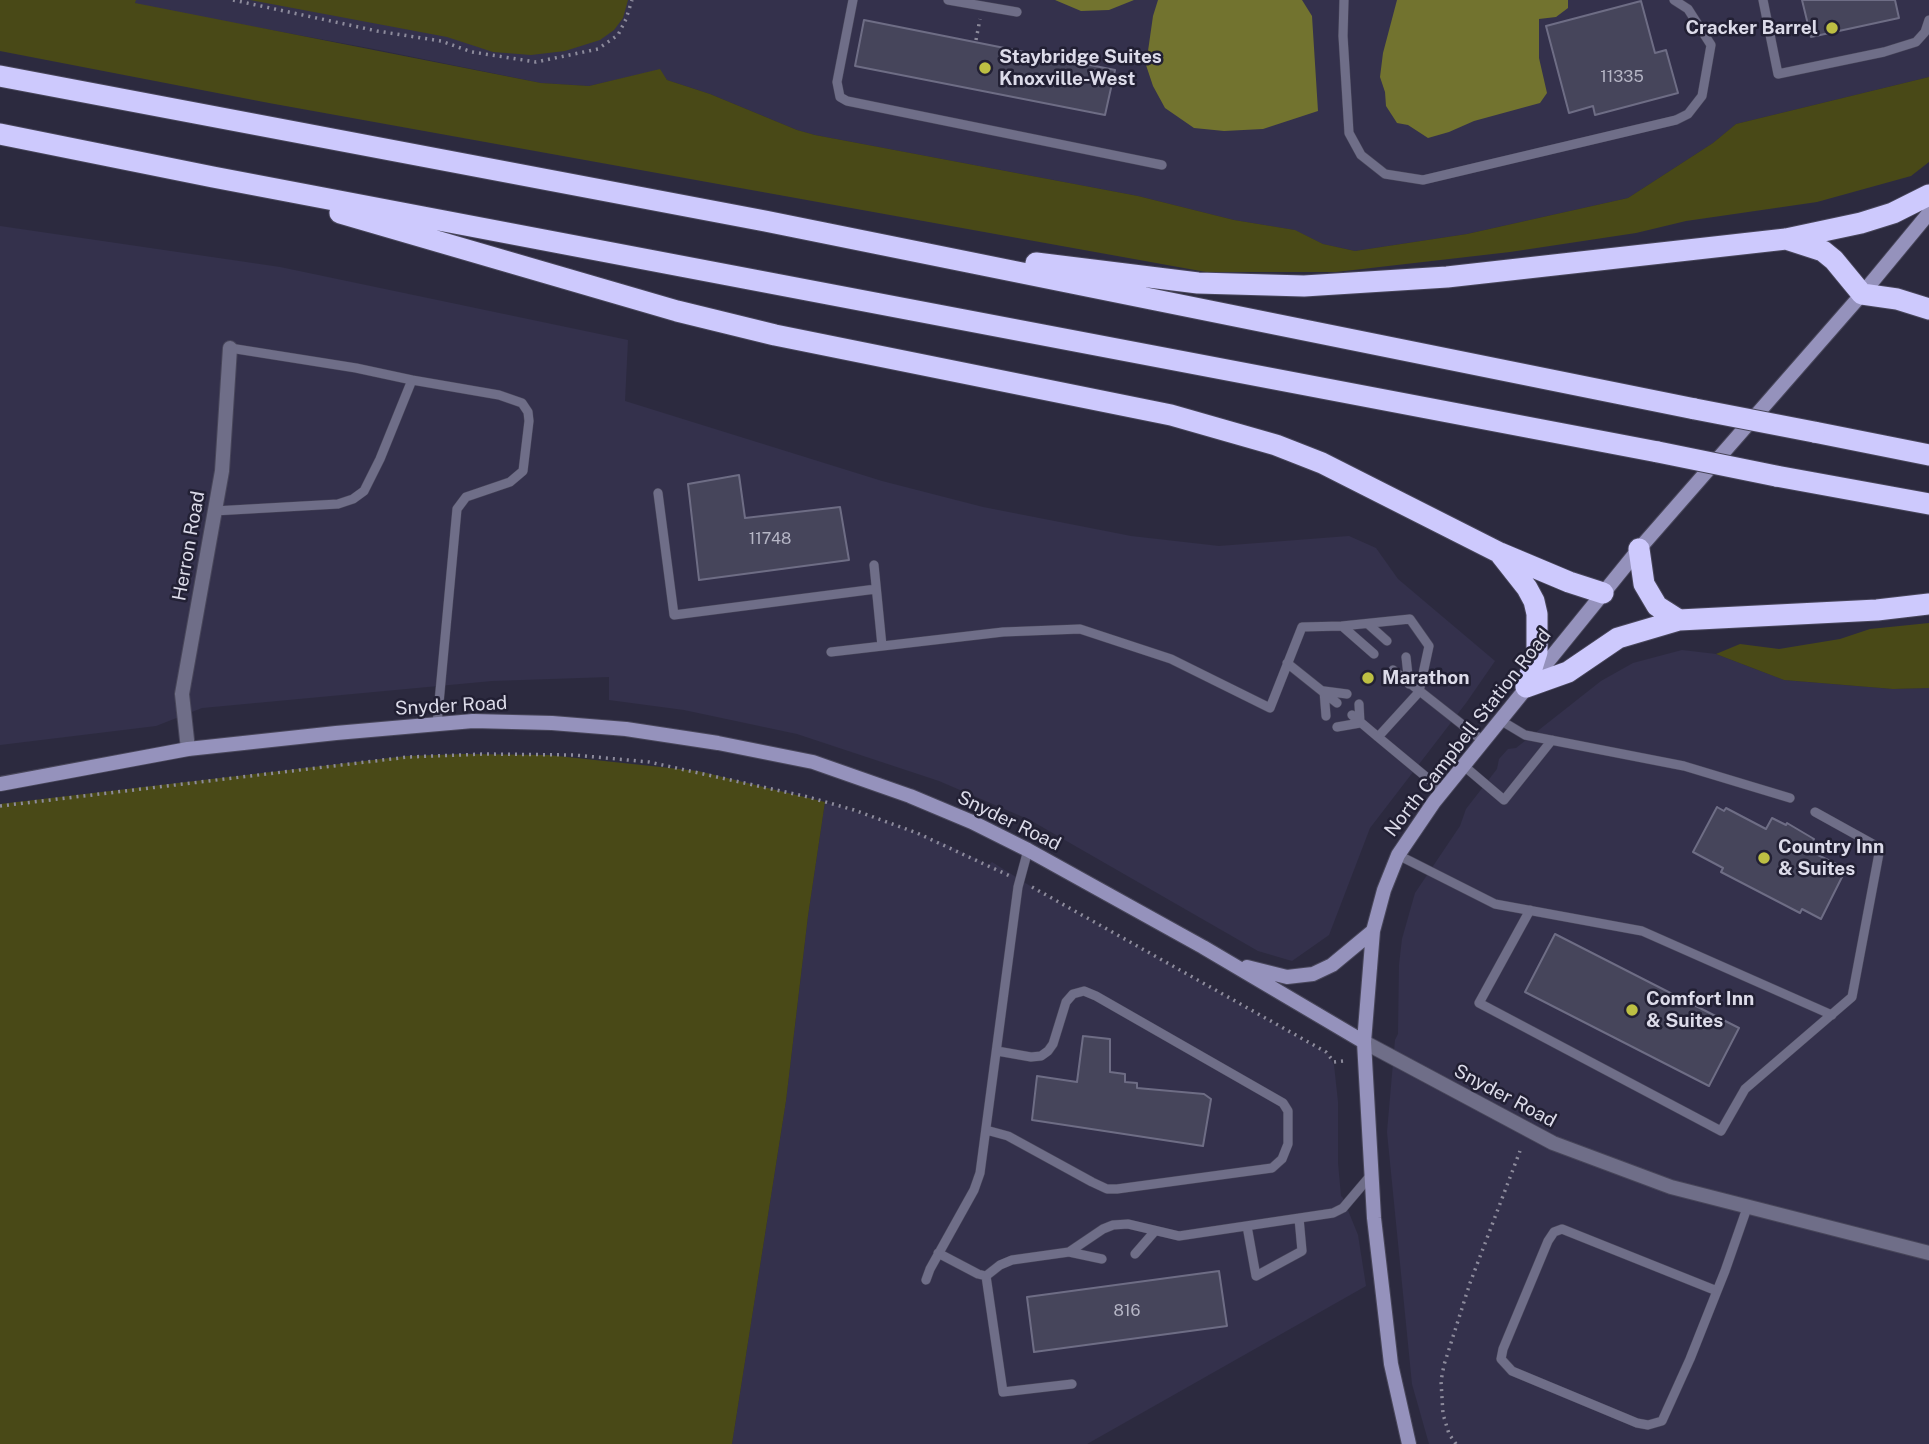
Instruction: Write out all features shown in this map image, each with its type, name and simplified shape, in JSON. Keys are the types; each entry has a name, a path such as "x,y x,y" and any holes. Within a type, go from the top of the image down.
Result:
{"highway":[{"path":"0,76 878,244 1929,455"},
{"path":"0,134 1929,505"},
{"path":"214,177 663,307 738,326 1171,415 1263,441 1322,463 1500,553 1603,593"},
{"path":"878,244 1198,283 1304,286 1447,277 1786,239 1861,223 1893,213 1929,195"},
{"path":"1786,239 1823,251 1834,260 1862,294 1897,299 1929,309"},
{"path":"1639,549 1644,584 1657,606 1679,620"},
{"path":"1500,553 1527,588 1537,614 1537,652 1526,687"},
{"path":"1526,687 1568,672 1618,638 1679,620 1877,610 1929,604"}],"street":[{"name":"North Campbell Station Road","path":"1409,1444 1391,1364 1371,1175 1364,1042 1373,931 1384,890 1398,855 1443,790 1639,549 1862,294 1929,213"},
{"name":"Herron Road","path":"188,749 182,694 222,471 230,348"},
{"name":"Snyder Road","path":"0,783 188,749 473,721 626,729 718,743 813,762 910,796 1028,850 1227,961 1364,1042 1553,1143 1671,1187 1929,1253"},
{"path":"1227,961 1287,977 1313,974 1332,965 1373,931"}],"lane":[{"path":"853,0 838,82 840,96 847,101 1162,165"},
{"path":"948,0 1000,4 1017,12"},
{"path":"1344,0 1343,36 1349,133 1361,155 1385,174 1423,180 1676,120 1688,114 1702,96 1711,45 1688,9 1674,0"},
{"path":"1763,0 1778,75 1884,52 1916,42 1925,32 1929,20"},
{"path":"230,348 356,368 512,398 522,403 528,412 523,471 510,482 466,497 457,509 437,724"},
{"path":"214,511 338,504 353,499 363,491 380,459 412,380"},
{"path":"657,493 674,615 876,589"},
{"path":"874,565 882,646"},
{"path":"831,652 1003,632 1080,629 1171,659 1270,708 1302,627 1410,619 1429,646 1419,692 1378,737"},
{"path":"1368,624 1387,641"},
{"path":"1342,626 1374,654"},
{"path":"1406,657 1409,684"},
{"path":"1287,663 1337,703"},
{"path":"1393,670 1483,741"},
{"path":"1324,691 1347,694"},
{"path":"1324,691 1326,716"},
{"path":"1359,704 1360,723"},
{"path":"1352,715 1443,790"},
{"path":"1500,720 1525,735 1684,766 1790,798"},
{"path":"1337,727 1360,723"},
{"path":"1464,766 1504,800 1552,740"},
{"path":"1530,910 1479,1003 1721,1131 1745,1089 1852,997 1880,848 1815,812"},
{"path":"926,1280 981,1173 1020,881 1028,850"},
{"path":"1398,855 1495,904 1642,930 1832,1015"},
{"path":"986,1130 1008,1136 1107,1189 1272,1168 1282,1159 1288,1144 1288,1111 1283,1103 1084,991 1073,994 1066,1002 1053,1044 1041,1056 1031,1057 997,1051"},
{"path":"1069,1252 1102,1228 1113,1226 1128,1224 1179,1236 1333,1213 1343,1208 1371,1175"},
{"path":"1717,1291 1562,1229 1554,1232 1548,1241 1501,1359 1511,1371 1625,1418 1648,1425 1662,1421 1717,1291 1748,1208"},
{"path":"1247,1226 1256,1276 1302,1251 1303,1217"},
{"path":"1135,1254 1155,1231"},
{"path":"986,1276 1012,1260 1069,1252 1102,1259"},
{"path":"938,1253 986,1276"},
{"path":"986,1276 1003,1392 1072,1384"}],"path":[{"path":"233,0 377,31 441,41 472,52 536,62 598,49 618,35 632,0"},
{"path":"0,806 408,757 574,755 649,762 843,806 917,833 1020,881 1326,1052 1334,1062 1343,1061"},
{"path":"1456,1444 1443,1414 1441,1381 1444,1365 1470,1283 1520,1151"}],"shaded area":[{"path":"0,0 136,0 135,3 541,83 589,86 660,69 667,80 815,135 1138,196 1234,220 1295,230 1323,244 1355,251 1467,234 1628,198 1713,143 1736,124 1929,77 1929,162 1911,176 1817,202 1686,221 1636,233 1510,252 1336,272 1206,272 269,103 0,51"},
{"path":"108,0 1929,0 1929,77 1736,124 1713,143 1628,198 1467,234 1355,251 1323,244 1294,230 1234,220 1138,196 815,135 667,80 659,70 589,86 541,83"},
{"path":"250,0 628,0 623,18 614,30 600,40 565,51 531,55 493,52 447,37"},
{"path":"1055,0 1134,0 1109,10 1081,11"},
{"path":"1158,0 1302,0 1312,16 1318,111 1263,129 1224,131 1194,128 1165,108 1146,65"},
{"path":"1397,0 1568,0 1568,8 1556,17 1539,19 1539,58 1547,93 1540,103 1474,121 1428,138 1408,125 1397,123 1386,106 1380,77 1383,53"},
{"path":"0,226 280,267 628,340 625,401 882,481 983,507 1131,536 1219,546 1349,536 1376,548 1398,579 1495,661 1370,828 1329,935 1292,961 1258,951 1030,820 939,781 797,734 684,710 609,700 609,677 492,681 202,708 156,726 0,745"},
{"path":"1929,623 1929,688 1893,689 1784,680 1716,654 1740,644 1779,649 1840,639 1870,629"},
{"path":"1682,650 1716,654 1784,680 1893,689 1929,688 1929,1444 1429,1444 1412,1384 1387,1132 1395,1040 1398,1034 1402,939 1415,893 1460,826 1466,809 1497,769 1499,759 1508,749 1516,748 1601,681 1633,663"},
{"path":"548,755 698,771 825,802 808,916 786,1101 732,1444 0,1444 0,804 407,756"},
{"path":"825,802 943,843 989,865 992,862 1035,889 1328,1054 1334,1065 1338,1102 1341,1196 1358,1235 1366,1286 1087,1444 732,1444 786,1101 808,916"}],"building":[{"name":"Cracker Barrel","path":"1802,0 1895,0 1899,18 1811,37"},
{"path":"1641,1 1655,53 1666,50 1678,93 1595,115 1593,106 1569,113 1546,26"},
{"name":"Staybridge Suites Knoxville-West","path":"864,20 1115,70 1105,115 855,66"},
{"path":"739,475 745,518 840,507 849,560 699,580 688,484"},
{"name":"Country Inn & Suites","path":"1717,807 1724,811 1726,808 1766,829 1772,818 1786,825 1787,823 1814,839 1808,850 1836,864 1834,868 1844,873 1821,919 1802,909 1800,913 1721,872 1723,868 1693,852"},
{"name":"Comfort Inn & Suites","path":"1555,934 1739,1028 1709,1086 1525,992"},
{"path":"1083,1036 1110,1039 1110,1072 1125,1074 1125,1082 1137,1083 1137,1088 1204,1094 1211,1099 1203,1146 1032,1120 1037,1076 1077,1082"},
{"path":"1219,1271 1227,1326 1034,1352 1027,1297"}],"place":[{"name":"Cracker Barrel","path":"1832,28"},
{"name":"Staybridge Suites Knoxville-West","path":"985,68"},
{"name":"Marathon","path":"1368,678"},
{"name":"Country Inn & Suites","path":"1764,858"},
{"name":"Comfort Inn & Suites","path":"1632,1010"}]}
